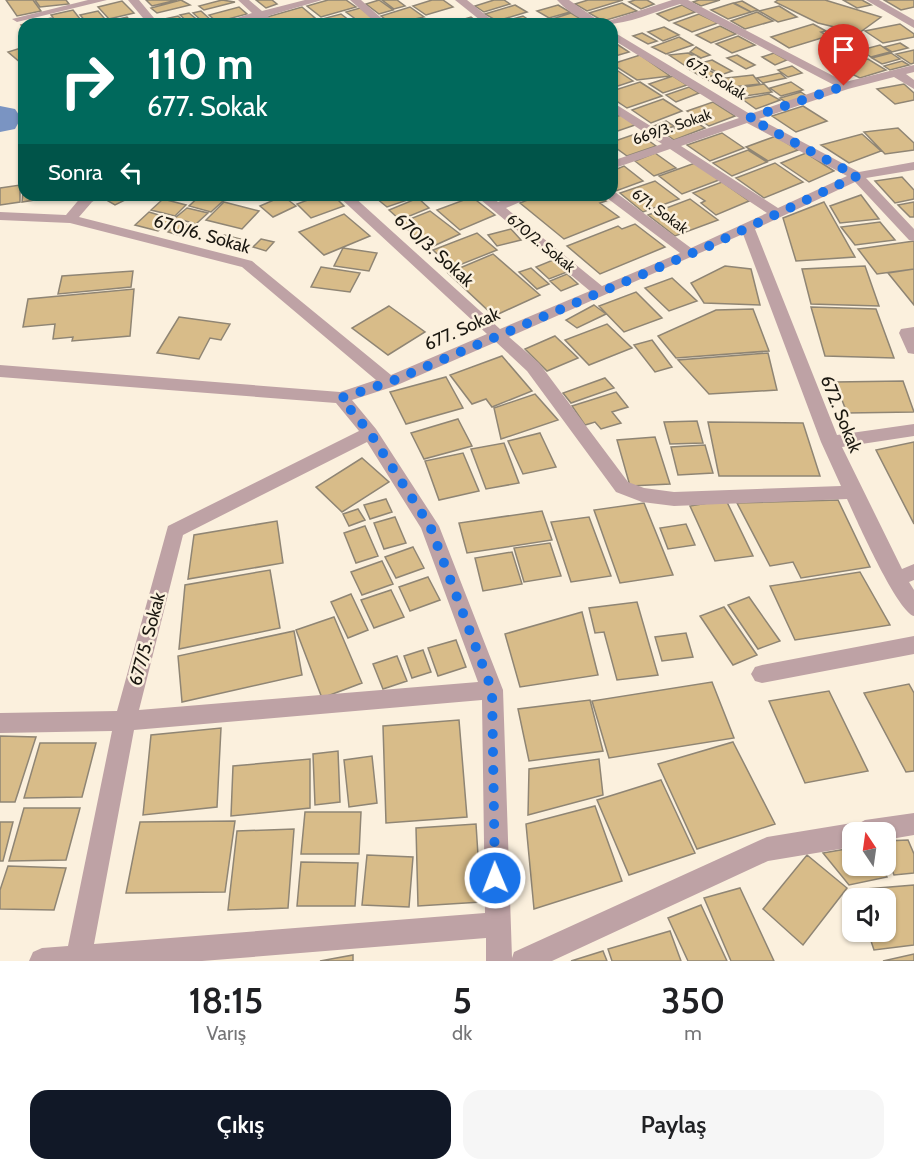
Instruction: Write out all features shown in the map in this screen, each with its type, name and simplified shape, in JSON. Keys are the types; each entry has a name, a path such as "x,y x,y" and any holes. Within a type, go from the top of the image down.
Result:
{"street":[{"path":"21,18 102,0"},
{"path":"133,0 149,18"},
{"path":"243,0 263,18"},
{"path":"247,18 317,0"},
{"path":"355,0 376,18"},
{"path":"460,0 484,18"},
{"path":"562,0 588,18"},
{"path":"618,20 681,0 844,86"},
{"path":"871,0 914,25"},
{"path":"896,15 914,11"},
{"name":"673. Sokak","path":"618,38 749,118 857,176 914,237"},
{"name":"669/3. Sokak","path":"618,163 844,86 914,68"},
{"path":"897,73 914,85"},
{"path":"618,110 778,214"},
{"name":"677. Sokak","path":"0,371 341,398 390,382 497,334 690,254 857,176 914,166"},
{"path":"70,219 84,201"},
{"name":"670/3. Sokak","path":"351,201 533,367 622,487 642,495 675,499 853,492"},
{"name":"670/2. Sokak","path":"489,201 600,292"},
{"path":"496,207 512,201"},
{"name":"671. Sokak","path":"618,201 690,254"},
{"name":"670/6. Sokak","path":"0,216 70,219 247,264 390,382"},
{"name":"672. Sokak","path":"748,228 830,442 853,492 905,575 914,608"},
{"path":"914,332 907,333 914,349"},
{"path":"341,398 370,433 430,526 492,690 496,925 499,961"},
{"path":"830,442 914,429"},
{"name":"677/5. Sokak","path":"78,959 125,721 175,531 370,433"},
{"path":"762,674 914,645"},
{"path":"0,723 125,721 492,690"},
{"path":"896,827 914,824"},
{"path":"523,961 767,849 842,837"},
{"path":"42,961 496,925"}],"building":[{"path":"6,0 33,0 41,11 17,16"},
{"path":"35,0 66,0 69,4 40,7"},
{"path":"146,0 177,0 152,6"},
{"path":"181,0 190,5 157,13 151,8"},
{"path":"222,0 235,2 204,10 199,6"},
{"path":"256,0 272,0 277,4 266,8"},
{"path":"328,0 346,0 356,7 321,17 307,6"},
{"path":"379,0 393,10 379,14 366,4"},
{"path":"382,0 397,0 405,6 394,9"},
{"path":"432,0 443,0 453,7 426,15 413,6"},
{"path":"494,0 504,0 510,4 484,12 475,6"},
{"path":"588,0 623,0 587,11 575,4"},
{"path":"647,0 654,4 641,9 629,2"},
{"path":"720,0 701,6 693,2"},
{"path":"778,0 825,0 881,17 859,33 818,23 775,2"},
{"path":"843,0 862,0 871,5 857,8"},
{"path":"884,0 914,0 914,7 901,10"},
{"path":"122,1 134,13 108,18 98,7"},
{"path":"742,1 758,10 751,12 734,3"},
{"path":"622,3 637,11 613,18 598,18 589,13"},
{"path":"733,3 751,12 728,19 711,10"},
{"path":"515,5 527,12 507,18 492,18 485,14"},
{"path":"558,5 570,12 549,18 537,11"},
{"path":"682,5 695,12 669,21 657,14"},
{"path":"779,6 797,17 778,22 759,11"},
{"path":"239,7 247,14 232,18 212,18 209,15"},
{"path":"302,7 315,18 268,18"},
{"path":"410,7 424,17 384,18 381,16"},
{"path":"360,8 374,18 354,18 346,12"},
{"path":"73,10 79,18 53,18 51,15"},
{"path":"98,11 104,18 83,18 80,15"},
{"path":"201,11 209,18 199,18 193,13"},
{"path":"757,12 773,21 745,29 731,21"},
{"path":"189,13 195,18 183,18 180,15"},
{"path":"571,13 579,18 555,18"},
{"path":"341,14 346,18 326,18"},
{"path":"699,14 718,23 692,32 674,23"},
{"path":"813,24 826,31 821,32 828,36 789,48 771,37"},
{"path":"900,24 914,34 914,37 883,43 865,31"},
{"path":"720,26 736,34 711,43 696,35"},
{"path":"664,27 679,35 663,41 648,32"},
{"path":"642,33 657,41 648,44 633,36"},
{"path":"738,36 755,45 732,53 716,44"},
{"path":"679,37 693,45 666,54 652,47"},
{"path":"900,43 908,48 892,52 884,47"},
{"path":"618,45 629,52 618,55"},
{"path":"880,45 890,52 871,57 861,50"},
{"path":"696,47 710,55 701,58 690,52"},
{"path":"18,49 18,60 8,52"},
{"path":"914,50 914,63 911,64 896,54"},
{"path":"688,53 700,59 684,65 669,55"},
{"path":"774,53 787,60 775,65 762,57"},
{"path":"891,53 900,59 882,64 872,58"},
{"path":"640,55 670,76 637,80 618,68 618,62"},
{"path":"737,55 755,65 746,69 727,58"},
{"path":"848,58 853,62 868,59 886,70 860,78 831,64"},
{"path":"712,60 732,71 721,75 701,63"},
{"path":"902,61 909,65 890,70 884,66"},
{"path":"698,64 716,74 705,79 687,68"},
{"path":"792,66 802,73 788,77 778,70"},
{"path":"618,71 633,81 618,86"},
{"path":"780,73 786,78 763,83 757,78"},
{"path":"753,75 760,84 722,88 708,80"},
{"path":"673,76 687,85 663,93 649,84"},
{"path":"640,82 662,96 627,108 618,102 618,89"},
{"path":"791,82 803,90 781,96 770,88"},
{"path":"764,84 772,92 738,97 726,90"},
{"path":"904,84 914,93 914,100 895,104 877,89"},
{"path":"689,87 699,93 676,102 666,95"},
{"path":"801,92 808,97 787,103 780,98"},
{"path":"769,94 780,100 756,109 742,99"},
{"path":"663,99 682,111 651,123 632,110"},
{"path":"713,102 735,116 709,126 687,111"},
{"path":"803,106 827,121 796,132 772,116"},
{"path":"621,115 635,125 618,131 618,116"},
{"path":"666,121 674,126 662,131 654,126"},
{"path":"694,121 705,128 674,140 663,132"},
{"path":"898,128 914,143 914,150 885,154 864,132"},
{"path":"638,133 656,146 627,156 618,149 618,140"},
{"path":"722,133 744,148 710,161 687,145"},
{"path":"862,134 881,151 849,163 821,145"},
{"path":"776,136 798,150 768,161 746,147"},
{"path":"748,150 767,162 732,176 713,163"},
{"path":"655,153 676,168 654,176 635,161"},
{"path":"806,153 834,171 809,182 781,163"},
{"path":"695,163 719,180 682,194 659,176"},
{"path":"775,163 803,182 764,198 736,178"},
{"path":"624,166 643,181 618,190 618,168"},
{"path":"902,177 914,190 914,199 895,203 875,181"},
{"path":"655,181 679,199 643,212 620,193"},
{"path":"722,182 749,201 716,215 701,203 705,201 693,193"},
{"path":"18,185 18,201 20,202 0,205 0,188"},
{"path":"861,195 879,219 840,223 830,206"},
{"path":"690,199 718,220 675,236 648,215"},
{"path":"108,201 123,201 115,205"},
{"path":"161,201 186,205 175,216 151,210"},
{"path":"194,201 223,201 211,212 189,206"},
{"path":"272,201 290,201 296,206 273,217 260,206"},
{"path":"305,201 339,201 344,206 311,218 297,204"},
{"path":"380,201 404,201 387,207"},
{"path":"411,201 421,201 429,208 400,220 389,210"},
{"path":"461,201 477,201 495,215 460,230 437,210"},
{"path":"525,201 606,201 600,203 619,217 564,239 520,203"},
{"path":"224,202 259,211 242,229 206,220"},
{"path":"824,202 855,257 796,261 783,218"},
{"path":"914,202 914,217 910,217 898,205"},
{"path":"187,208 208,213 196,224 175,218"},
{"path":"430,211 460,234 429,248 400,223"},
{"path":"149,212 172,219 158,231 135,225"},
{"path":"344,214 370,236 324,255 299,232"},
{"path":"178,222 194,227 184,237 168,232"},
{"path":"880,222 895,240 855,245 841,227"},
{"path":"635,224 665,247 600,274 567,246 618,226 622,229"},
{"path":"511,229 521,240 497,246 488,235"},
{"path":"477,233 497,250 452,268 433,250"},
{"path":"224,235 240,239 234,246 217,241"},
{"path":"261,239 274,242 266,251 253,247"},
{"path":"914,241 914,269 877,274 858,249"},
{"path":"343,248 377,253 369,271 334,266"},
{"path":"493,254 540,295 494,316 448,273"},
{"path":"553,260 567,272 549,279 536,267"},
{"path":"725,266 751,269 760,305 704,303 691,283"},
{"path":"865,266 879,306 811,304 802,269"},
{"path":"321,267 360,273 350,292 311,287"},
{"path":"531,268 549,284 537,289 519,272"},
{"path":"914,269 914,305 888,273"},
{"path":"133,271 131,287 58,294 62,276"},
{"path":"567,274 578,284 561,291 550,281"},
{"path":"672,278 697,301 669,311 645,288"},
{"path":"134,289 130,336 72,341 73,337 53,339 55,324 23,327 28,299"},
{"path":"636,292 662,318 624,332 599,306"},
{"path":"594,305 606,314 577,328 566,320"},
{"path":"389,306 425,332 388,355 352,328"},
{"path":"811,307 876,309 894,358 825,356"},
{"path":"753,309 769,351 676,358 658,336 716,310"},
{"path":"179,317 230,324 221,340 210,338 199,359 157,353"},
{"path":"607,324 632,348 589,365 565,340"},
{"path":"555,336 578,358 547,371 525,349"},
{"path":"652,340 672,367 655,372 634,345"},
{"path":"768,353 777,390 709,394 678,360"},
{"path":"502,356 532,391 492,407 486,399 472,404 450,375"},
{"path":"446,377 463,408 406,424 390,392"},
{"path":"605,378 614,388 571,403 563,393"},
{"path":"903,381 914,412 847,413 835,382"},
{"path":"616,392 628,407 612,412 621,423 601,429 595,422 585,425 572,406"},
{"path":"535,394 558,420 501,439 494,408"},
{"path":"458,419 472,446 424,459 411,433"},
{"path":"697,421 703,443 670,444 664,422"},
{"path":"708,422 803,423 820,476 719,476"},
{"path":"540,433 556,467 523,474 508,441"},
{"path":"655,437 670,484 630,486 617,440"},
{"path":"914,442 914,524 876,450"},
{"path":"504,443 519,483 486,489 471,449"},
{"path":"705,445 713,473 678,475 671,447"},
{"path":"463,453 479,491 439,500 425,461"},
{"path":"362,458 389,482 342,512 316,487"},
{"path":"386,499 392,512 370,519 364,505"},
{"path":"726,500 753,556 715,561 690,506"},
{"path":"838,500 870,567 801,578 793,562 770,566 737,503"},
{"path":"644,503 673,575 620,583 594,510"},
{"path":"358,509 365,520 349,526 343,514"},
{"path":"542,511 552,540 467,553 459,523"},
{"path":"395,517 406,543 384,549 374,523"},
{"path":"589,517 611,576 571,582 551,522"},
{"path":"277,521 283,563 188,579 194,535"},
{"path":"686,524 695,545 668,549 660,528"},
{"path":"365,526 378,556 356,563 344,533"},
{"path":"550,543 561,576 524,582 514,548"},
{"path":"413,547 424,568 396,578 385,557"},
{"path":"512,552 522,584 483,591 475,558"},
{"path":"382,561 393,584 362,595 351,572"},
{"path":"270,570 280,628 179,649 185,585"},
{"path":"860,572 890,625 795,640 770,586"},
{"path":"428,577 440,600 410,611 399,587"},
{"path":"391,590 404,617 374,628 361,600"},
{"path":"351,594 368,630 348,638 331,602"},
{"path":"749,597 780,641 758,649 728,605"},
{"path":"637,602 658,675 617,680 604,632 595,633 589,608"},
{"path":"724,607 757,655 733,665 700,616"},
{"path":"582,612 598,675 520,687 505,634"},
{"path":"334,617 362,683 322,698 296,630"},
{"path":"294,631 302,675 182,702 178,656"},
{"path":"686,633 693,657 662,661 655,637"},
{"path":"456,640 466,667 438,676 428,648"},
{"path":"423,650 431,672 412,678 404,656"},
{"path":"397,656 407,681 383,689 373,664"},
{"path":"712,682 734,738 609,758 592,701"},
{"path":"909,684 914,693 914,771 906,772 864,693"},
{"path":"829,691 868,771 805,783 769,701"},
{"path":"590,700 603,751 529,761 518,709"},
{"path":"459,720 467,817 386,823 383,726"},
{"path":"221,728 217,807 143,815 151,735"},
{"path":"0,736 36,737 15,802 0,802"},
{"path":"733,742 775,824 697,849 658,764"},
{"path":"40,743 96,743 82,797 24,798"},
{"path":"338,751 340,802 315,805 313,754"},
{"path":"372,756 377,803 349,807 344,760"},
{"path":"310,759 310,808 231,816 233,766"},
{"path":"599,759 603,795 528,815 529,769"},
{"path":"661,780 695,853 629,875 597,800"},
{"path":"595,806 622,881 534,909 526,824"},
{"path":"24,808 80,808 66,860 9,861"},
{"path":"305,812 361,812 359,854 301,854"},
{"path":"235,821 225,892 126,893 140,822"},
{"path":"0,822 13,822 3,861 0,861"},
{"path":"476,824 481,902 418,906 416,828"},
{"path":"294,829 288,908 228,910 237,831"},
{"path":"908,840 914,854 914,873 896,875 896,841"},
{"path":"842,850 842,876 887,877 849,885 823,853"},
{"path":"367,855 413,857 409,907 362,905"},
{"path":"807,855 847,888 842,888 842,894 803,945 763,909"},
{"path":"301,862 358,863 355,906 297,906"},
{"path":"8,866 66,868 54,910 0,909 0,890"},
{"path":"914,885 914,945 874,950 871,942 896,942 896,888 878,888"},
{"path":"740,888 774,961 731,961 704,898"},
{"path":"701,905 727,961 688,961 668,918"},
{"path":"670,931 681,961 612,961 608,949"},
{"path":"603,951 607,961 571,961"},
{"path":"914,954 914,961 883,961"},
{"path":"353,955 353,961 320,961"}],"route":[{"path":"495,878 492,690 430,526 370,433 341,398 390,382 497,334 690,254 857,176 749,118 844,86"}]}
